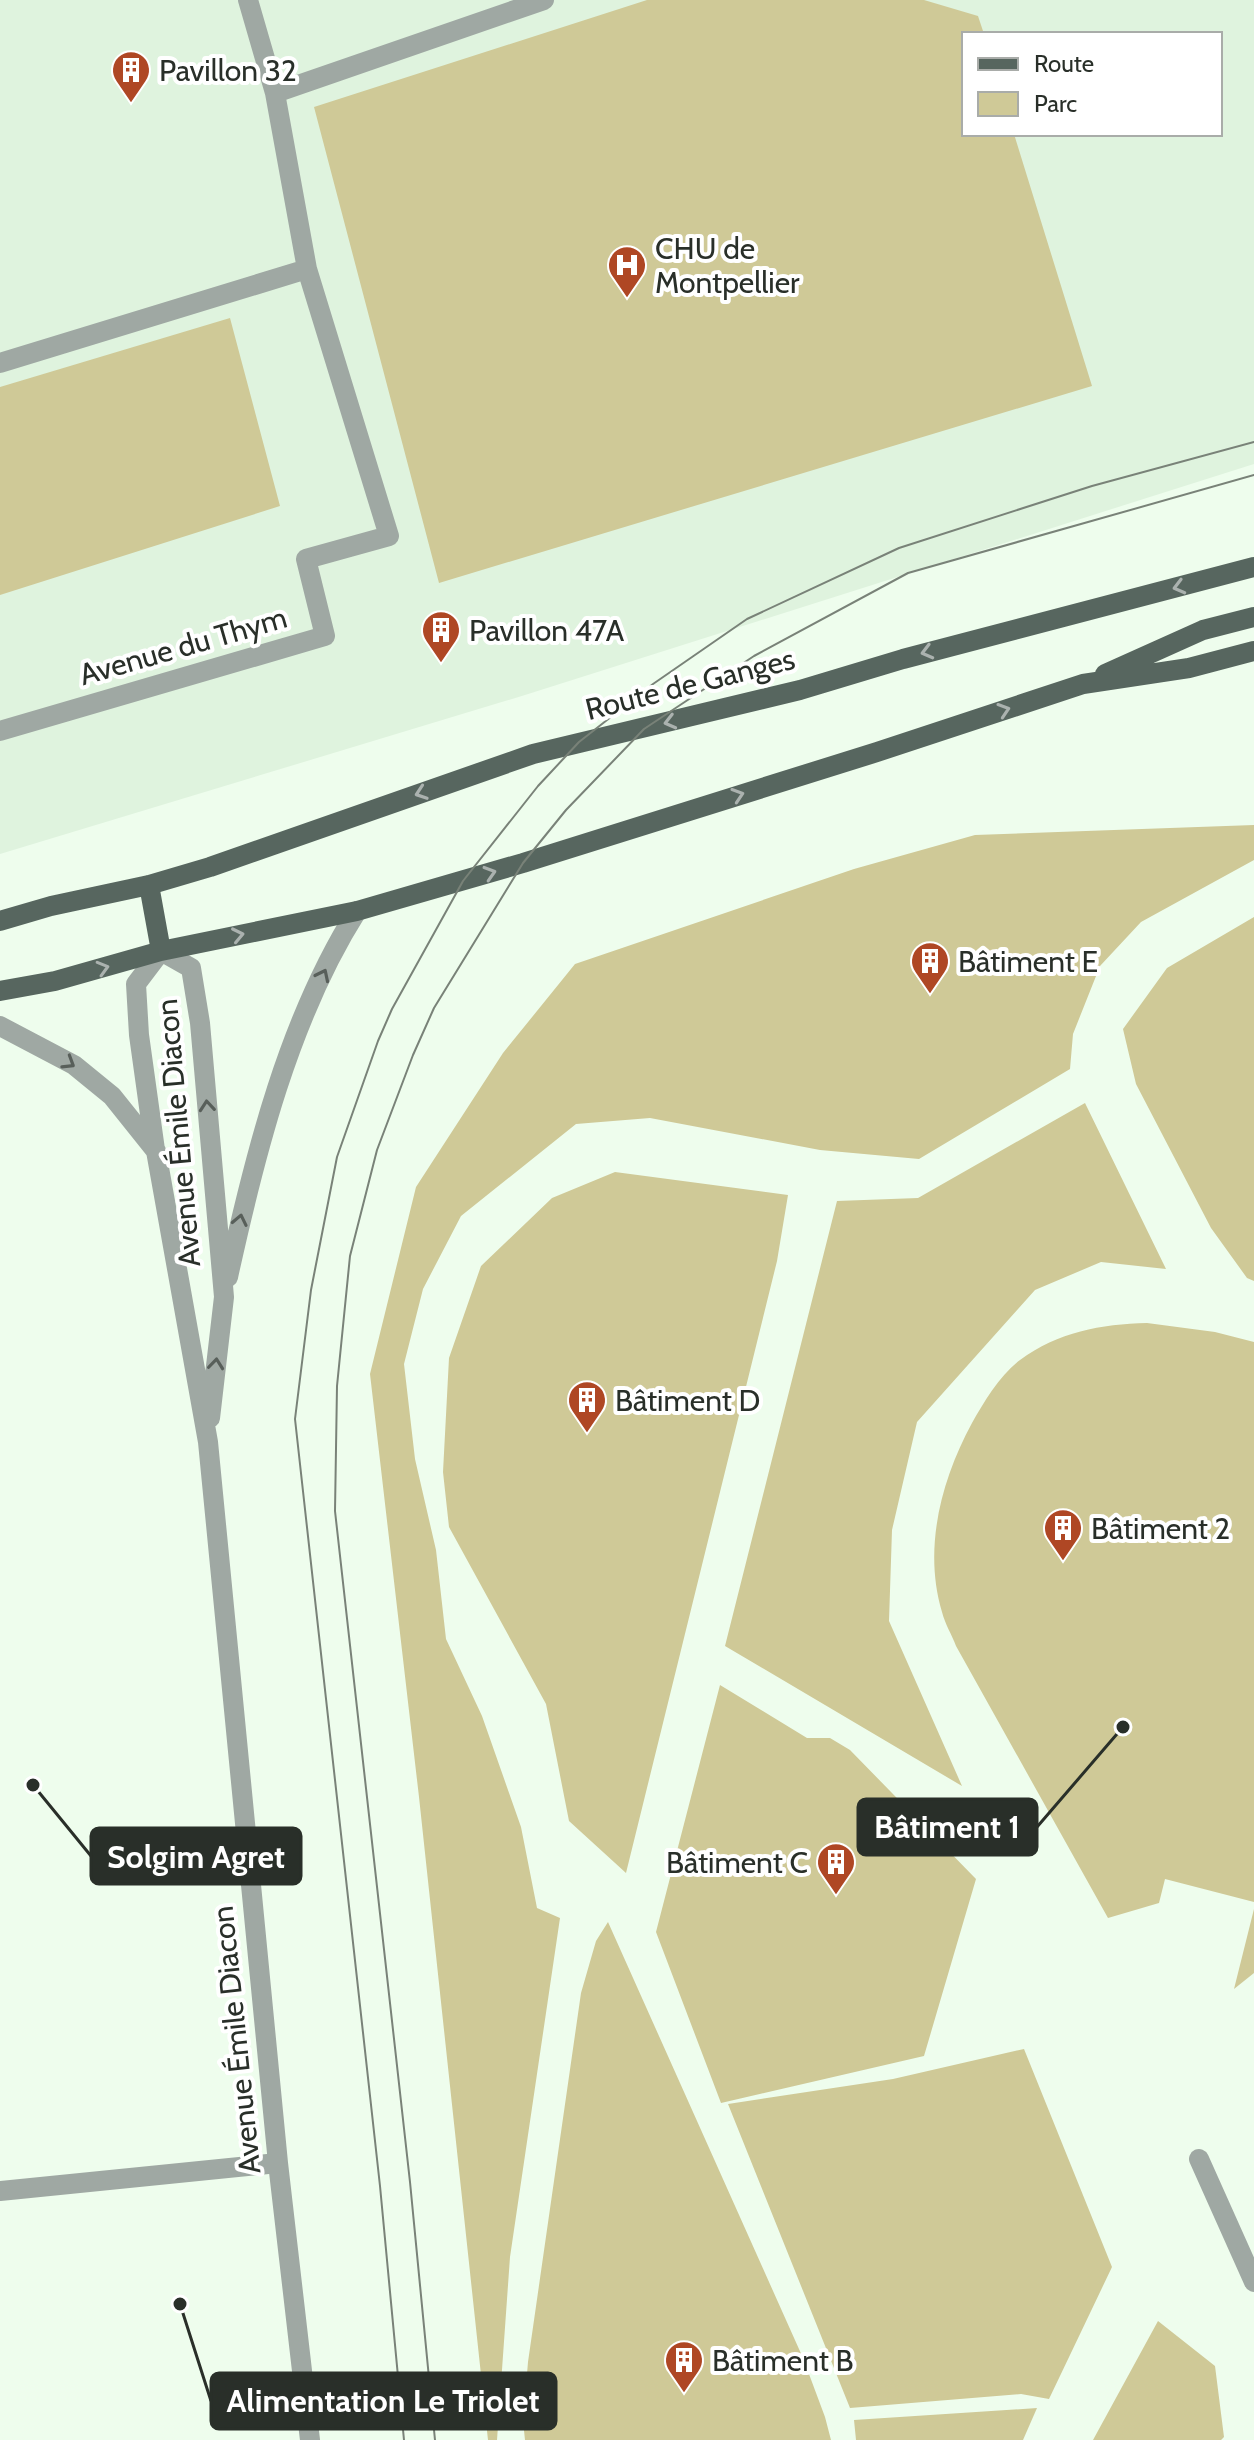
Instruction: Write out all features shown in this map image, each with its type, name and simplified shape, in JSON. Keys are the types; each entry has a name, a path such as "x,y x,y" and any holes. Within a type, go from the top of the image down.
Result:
{"main road":[{"name":"Route de Ganges","path":"0,921 210,867 533,754 800,690 903,659 1254,567"},
{"path":"0,991 55,981 161,951 357,911 523,863 1083,684 1203,630 1254,617"},
{"path":"1083,684 1189,668 1254,651"},
{"path":"149,885 161,951"}],"street":[{"name":"Avenue du Thym","path":"0,731 325,636 306,559 389,536 307,269 275,93 248,0"},
{"path":"275,93 544,0"},
{"path":"0,363 307,269"},
{"name":"Avenue Émile Diacon","path":"208,1442 224,1297 250,1175 294,1041 312,998 357,911"},
{"name":"Avenue Émile Diacon","path":"224,1297 200,1023 191,968 161,951 136,984 139,1035 156,1151 208,1442 278,2163 310,2440"},
{"name":"Avenue Émile Diacon","path":"0,1026 74,1065 112,1096 156,1151"},
{"path":"1199,2159 1254,2282"},
{"path":"0,2191 278,2163"}],"shaded area":[{"name":"CHU de Montpellier","path":"0,0 1254,0 1254,464 525,695 0,854"}],"green space":[{"path":"647,0 924,0 978,16 983,32 962,32 962,136 1015,136 1092,386 439,583 314,107"},
{"path":"230,318 280,506 0,595 0,387"},
{"path":"1254,825 1254,860 1141,922 1100,966 1073,1034 1070,1069 919,1159 820,1150 650,1118 576,1124 461,1216 423,1289 404,1364 415,1459 436,1550 446,1639 482,1716 521,1827 537,1908 560,1918 510,2257 497,2440 488,2440 370,1374 416,1187 503,1053 575,964 854,869 975,835"},
{"path":"1254,917 1254,1281 1247,1278 1211,1228 1136,1084 1123,1029 1167,968"},
{"path":"1085,1103 1166,1269 1101,1262 1035,1290 917,1422 892,1530 889,1621 962,1786 725,1646 837,1201 918,1198"},
{"path":"615,1172 788,1195 777,1261 626,1873 569,1821 546,1704 449,1527 443,1472 449,1358 481,1266 552,1198"},
{"path":"1147,1323 1215,1332 1254,1342 1254,1902 1165,1879 1159,1903 1108,1918 956,1646 943,1616 937,1588 935,1540 944,1491 961,1445 982,1406 1006,1373 1034,1350 1065,1336 1113,1325"},
{"path":"720,1685 807,1738 830,1738 850,1750 976,1879 924,2056 721,2103 656,1932"},
{"path":"1254,1909 1254,1973 1234,1989"},
{"path":"608,1922 803,2358 831,2440 525,2440 523,2421 528,2362 581,1993 596,1941"},
{"path":"1024,2049 1112,2267 1049,2399 1021,2394 850,2408 728,2104 893,2079"},
{"path":"1158,2321 1215,2366 1224,2437 1221,2440 1093,2440"},
{"path":"1037,2408 1023,2440 856,2440 854,2420"}],"tram line":[{"path":"404,2440 380,2186 295,1419 311,1290 337,1157 378,1041 392,1009 463,881 538,786 579,742 653,684 747,619 899,548 1092,486 1254,442"},
{"path":"435,2440 410,2182 335,1511 337,1386 350,1256 377,1150 413,1055 434,1008 523,863 566,810 644,729 754,656 908,573 1254,475"}],"place":[{"name":"Pavillon 32","path":"131,104"},
{"name":"CHU de Montpellier","path":"627,299"},
{"name":"Pavillon 47A","path":"441,664"},
{"name":"Bâtiment E","path":"930,995"},
{"name":"Bâtiment D","path":"587,1434"},
{"name":"Bâtiment 2","path":"1063,1562"},
{"name":"Bâtiment 1","path":"1123,1727"},
{"name":"Solgim Agret","path":"33,1785"},
{"name":"Bâtiment C","path":"836,1896"},
{"name":"Alimentation Le Triolet","path":"180,2304"},
{"name":"Bâtiment B","path":"684,2394"}]}
